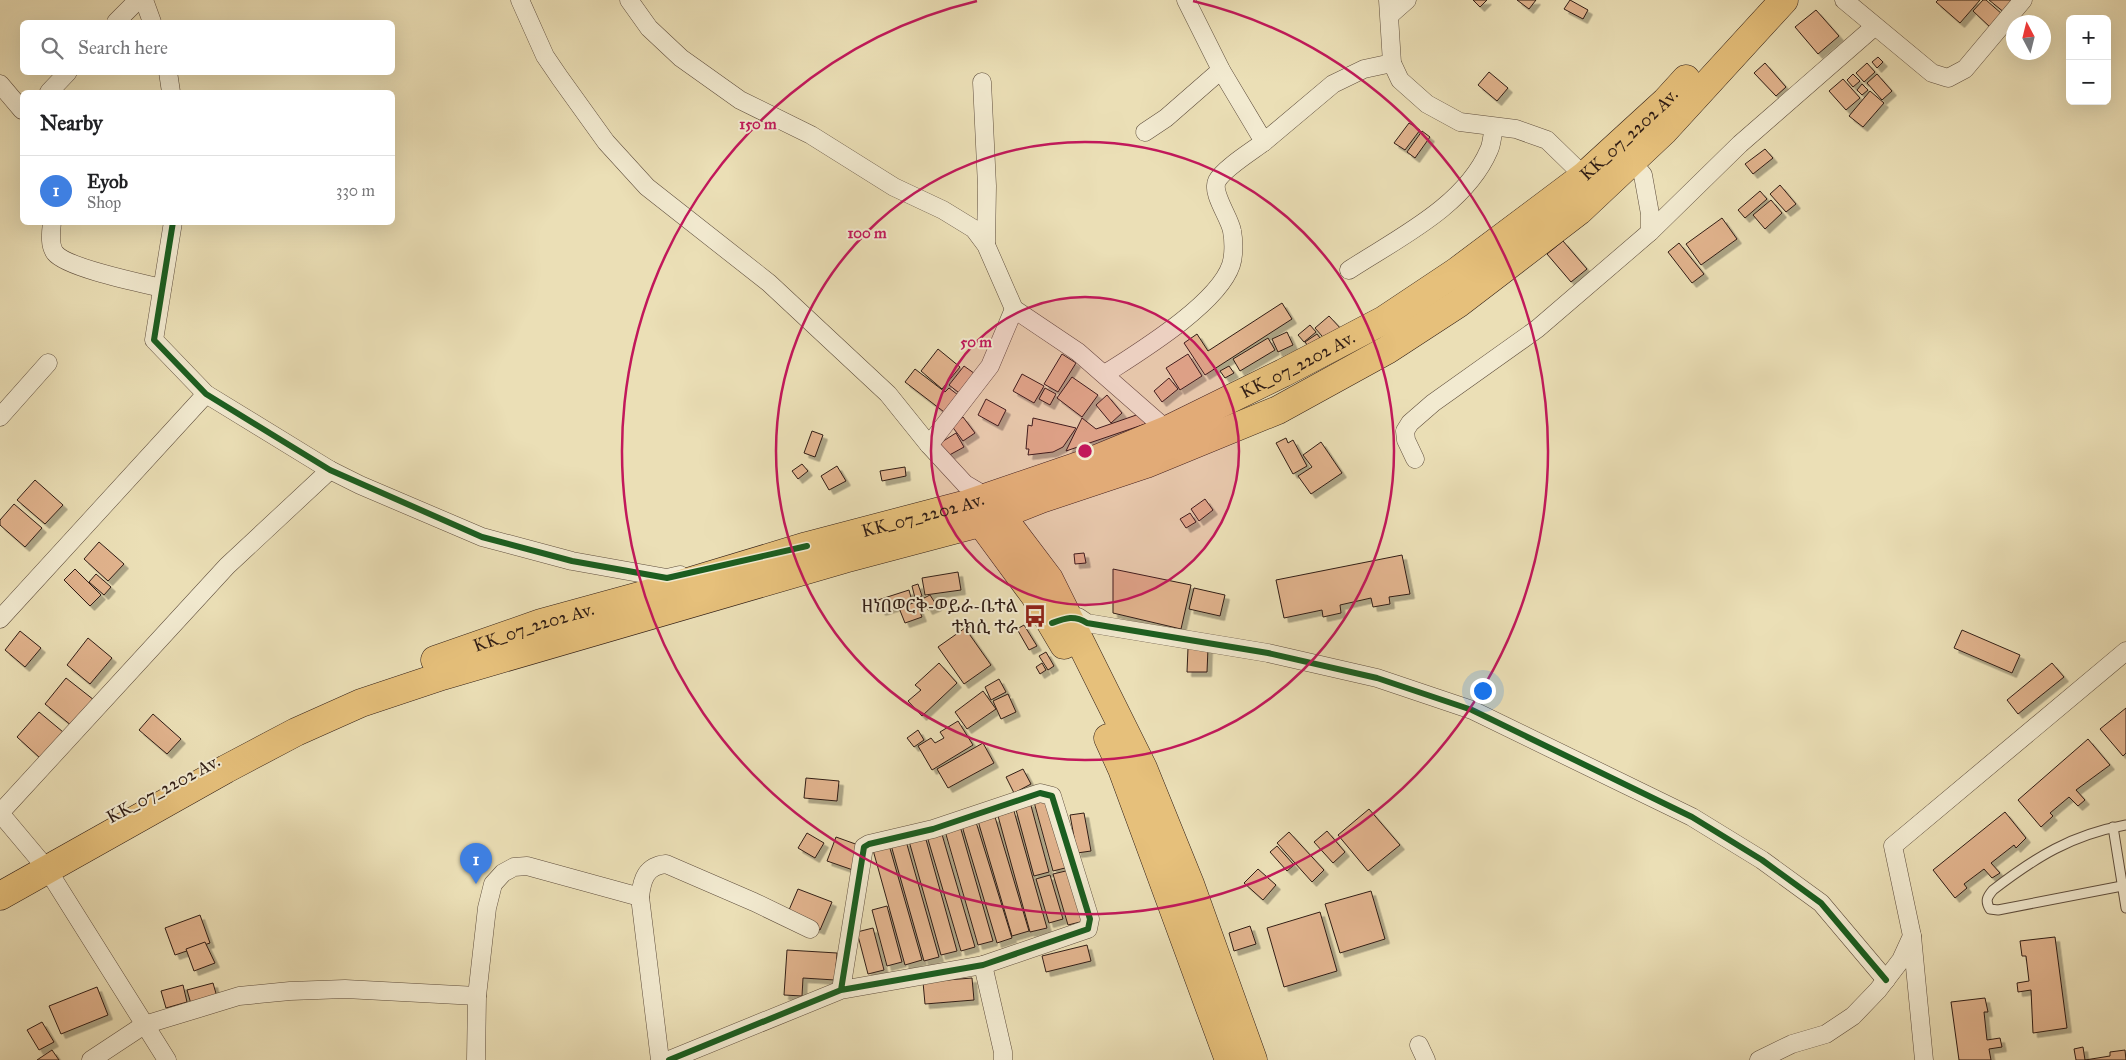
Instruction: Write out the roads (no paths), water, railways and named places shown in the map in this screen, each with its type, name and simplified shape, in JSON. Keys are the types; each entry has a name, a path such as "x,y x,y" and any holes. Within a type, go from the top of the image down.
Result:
{"main road":[{"name":"KK_07_2202 Av.","path":"0,882 43,864 98,824 307,711 377,680 541,623 665,589 807,546 980,504 1087,464 1167,430 1283,373 1384,320 1456,272 1584,176 1666,100 1759,0"},
{"path":"0,896 43,864 296,732 361,703 442,676 844,559 980,504 1182,450 1278,410 1387,350 1459,303 1579,211 1664,131 1784,0"},
{"path":"980,504 1035,596 1060,620 1146,777 1190,884 1253,1060"},
{"path":"1060,620 1075,667 1122,769 1229,1060"}],"street":[{"path":"118,20 138,0"},
{"path":"144,0 151,20"},
{"path":"520,0 545,56 606,142 647,187 769,283 843,351 888,394 929,446 980,504"},
{"path":"629,0 649,28 681,58 740,100 811,135 894,188 944,210 974,228 986,245 1014,309 1078,352 1167,430"},
{"path":"1186,0 1220,70 1264,142"},
{"path":"1407,0 1389,7 1392,63 1400,80 1427,104 1460,122 1494,128 1516,129 1547,140 1584,176"},
{"path":"1844,0 1932,73 1948,78 1965,69 2023,0"},
{"path":"1415,459 1406,440 1405,431 1410,423 1434,403 1537,329 1650,232 1740,144 1874,26"},
{"path":"1105,374 1188,317 1220,284 1231,266 1232,231 1216,190 1216,182 1222,174 1264,142 1333,84 1364,70 1392,63"},
{"path":"1145,132 1166,118 1220,70"},
{"path":"51,90 65,75"},
{"path":"169,75 172,90"},
{"path":"982,82 987,186 986,245"},
{"path":"0,84 20,108"},
{"path":"1349,270 1444,207 1466,188 1489,150 1494,128"},
{"path":"1632,162 1643,175 1650,214 1650,232"},
{"path":"52,225 51,244 56,254 72,264 162,288"},
{"path":"172,225 154,340 206,394 330,470 482,537 572,562 667,578 807,546"},
{"path":"929,446 990,366 1014,309"},
{"path":"0,417 48,363"},
{"path":"0,619 206,394"},
{"path":"167,1060 43,864 0,813 227,566 330,470"},
{"path":"1060,620 1078,617 1087,623 1268,653 1377,678 1472,710 1692,817 1762,860 1821,903 1886,980"},
{"path":"1924,1060 1912,936 1893,846 2126,651"},
{"path":"669,1060 842,990 983,965 1088,929 1090,919 1052,796 1040,793 933,829 869,844 864,848 842,990"},
{"path":"660,1060 640,897 646,872 656,865 666,864 754,902 810,929"},
{"path":"476,1060 477,996 487,908 493,884 503,873 514,867 527,866 640,897"},
{"path":"1759,1060 1792,1044 1826,1034 1853,1016 1886,980 1901,960 1912,936"},
{"path":"983,965 1003,1052 1003,1060"},
{"path":"91,1060 144,1025 239,996 290,991 345,989 477,996"}],"lane":[{"path":"2122,886 1998,910 1990,909 1987,904 1987,896 1993,890 2043,853 2070,841 2113,827 2126,825"},
{"path":"2113,827 2126,908"}],"place":[{"name":"ዘነበወርቅ-ወይራ-ቤተል ተክሲ ተራ","path":"1035,616"},
{"name":"Eyob","path":"476,884"}]}
